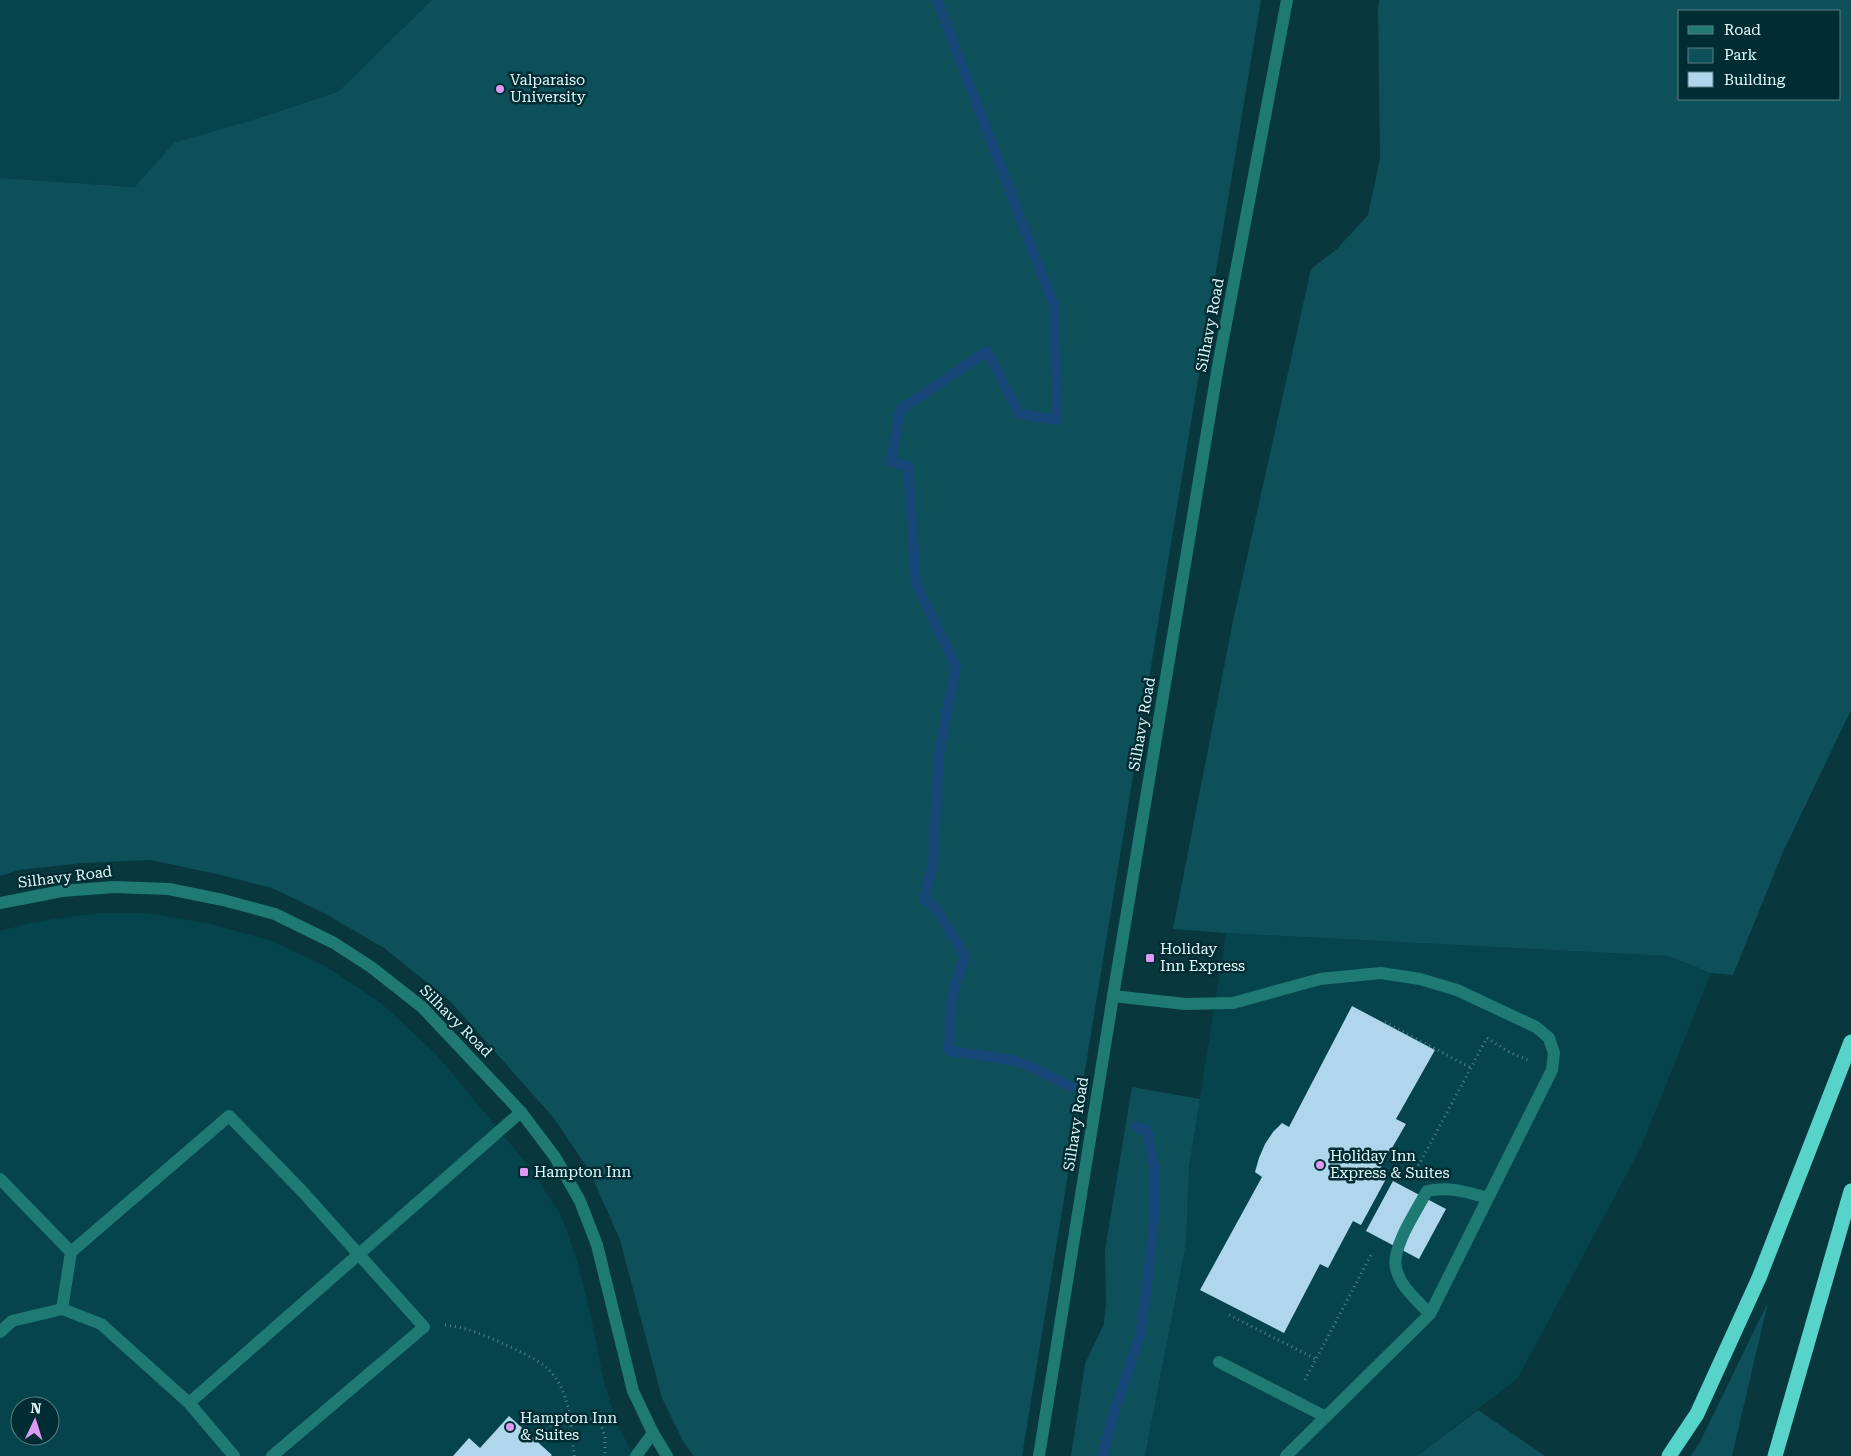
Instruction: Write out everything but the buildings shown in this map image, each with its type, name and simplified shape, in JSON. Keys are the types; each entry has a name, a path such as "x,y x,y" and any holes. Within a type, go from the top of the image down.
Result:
{"highway":[{"path":"1669,1456 1697,1414 1759,1278 1851,1042"},
{"path":"1775,1456 1851,1191"}],"street":[{"name":"Silhavy Road","path":"1039,1456 1113,996 1218,366 1287,0"},
{"name":"Silhavy Road","path":"0,903 62,891 114,887 169,889 223,900 275,914 334,943 371,967 422,1007 521,1112 555,1157 580,1201 597,1245 633,1391 653,1433 667,1456"},
{"path":"1113,996 1186,1004 1234,1003 1320,979 1381,972 1420,979 1457,990 1536,1027 1549,1038 1554,1053 1552,1070 1430,1314 1286,1456"},
{"path":"189,1403 521,1112"},
{"path":"62,1310 71,1252 229,1116 301,1190 424,1327 272,1456"},
{"path":"0,1179 71,1252"},
{"path":"1430,1314 1407,1290 1396,1268 1396,1252 1410,1223 1427,1191 1441,1188 1451,1189 1488,1198"},
{"path":"0,1332 12,1322 62,1310 101,1324 189,1403 234,1456"},
{"path":"1219,1362 1326,1417"},
{"path":"636,1456 653,1433"}],"path":[{"path":"1385,1022 1471,1068"},
{"path":"1229,1314 1316,1359"},
{"path":"424,1327 446,1325 466,1329 523,1353 548,1369 560,1385 568,1410 574,1456"},
{"path":"538,1441 557,1418 568,1410"},
{"path":"571,1425 599,1417 604,1438 605,1456"}],"shaded area":[{"name":"Valparaiso University","path":"0,0 965,0 1059,246 0,178"},
{"path":"97,913 146,913 207,923 272,941 327,967 381,1003 436,1054 528,1165 561,1215 577,1260 604,1382 617,1424 634,1456 0,1456 0,931 34,922"},
{"path":"1226,933 1669,956 1711,973 1640,1149 1518,1378 1417,1456 1145,1456 1186,1244 1189,1167"}],"green space":[{"path":"432,0 1261,0 1022,1456 694,1456 684,1443 662,1398 620,1240 589,1170 553,1117 449,1000 384,948 324,913 272,888 150,860 83,863 19,870 0,876 0,178 135,187 174,143 338,92"},
{"path":"1379,0 1851,0 1851,710 1783,852 1733,975 1711,973 1669,956 1173,929 1234,616 1311,269 1337,249 1368,215 1380,158"},
{"path":"1132,1087 1200,1099 1189,1167 1186,1244 1145,1456 1071,1456 1085,1364 1104,1324 1106,1302 1105,1250"},
{"path":"1768,1302 1732,1456 1691,1456 1701,1440"},
{"path":"1478,1410 1545,1456 1417,1456"}],"waterway":[{"path":"937,0 1054,306 1057,420 1019,414 987,351 900,410 891,462 908,466 916,584 956,666 939,753 933,865 924,899 935,907 965,956 952,996 949,1051 1013,1060 1036,1069 1071,1087"},
{"path":"1103,1456 1112,1419 1140,1336 1155,1210 1155,1172 1147,1130 1137,1127"}],"place":[{"name":"Valparaiso University","path":"500,89"},
{"name":"Holiday Inn Express","path":"1150,958"},
{"name":"Holiday Inn Express & Suites","path":"1320,1165"},
{"name":"Hampton Inn","path":"524,1172"},
{"name":"Hampton Inn & Suites","path":"510,1427"}]}
